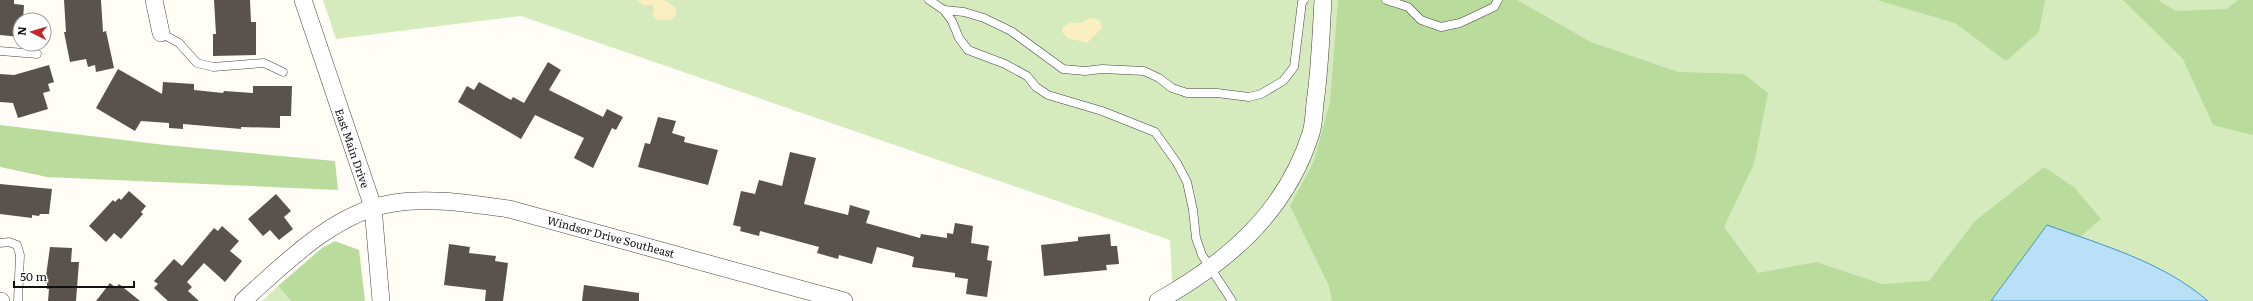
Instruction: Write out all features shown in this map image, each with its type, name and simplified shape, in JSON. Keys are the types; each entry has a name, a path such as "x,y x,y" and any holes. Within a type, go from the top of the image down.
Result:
{"street":[{"path":"154,0 161,33"},
{"name":"East Main Drive","path":"303,0 373,207 381,301"},
{"path":"1158,301 1228,256 1261,223 1293,179 1311,132 1318,80 1324,0"},
{"name":"Windsor Drive Southeast","path":"243,301 320,235 354,214 373,207 394,202 452,202 509,209 844,301"}],"lane":[{"path":"929,0 944,10 964,12 984,18 1011,31 1063,69 1085,71 1102,69 1144,71 1159,78 1172,88 1187,93 1217,93 1249,97 1261,94 1283,81 1294,67 1302,2 1304,0"},
{"path":"1386,0 1408,7 1421,20 1441,27 1460,23 1494,7 1498,0"},
{"path":"944,10 959,38 968,50 1005,64 1027,76 1036,87 1048,96 1102,111 1155,132 1178,163 1187,182 1193,210 1196,238 1202,256 1232,301"},
{"path":"161,33 179,43 197,63 213,67 264,63 283,72"},
{"path":"0,51 37,54"},
{"path":"0,243 9,242 17,245 20,255 18,301"}],"green space":[{"path":"323,0 2253,0 2253,301 1173,301 1170,240 521,16 336,39"},
{"path":"1338,0 1517,0 1591,42 1678,72 1744,74 1768,93 1754,164 1724,227 1758,273 1816,262 1882,284 1929,281 1975,221 2044,167 2074,187 2101,219 2080,237 2047,225 1991,301 1332,301 1329,286 1290,206 1314,161 1330,102"},
{"path":"1877,0 2045,0 2039,32 2006,61 1955,23"},
{"path":"2123,0 2158,0 2176,11 2226,9 2239,0 2253,0 2253,135 2213,125 2183,59"},
{"path":"0,125 165,145 335,161 338,190 47,177 0,167"},
{"path":"335,241 359,250 365,301 291,301 278,286 322,248"},
{"path":"278,286 291,301 262,301"}],"sand":[{"path":"637,0 664,0 676,8 676,15 670,20 658,20 652,15 654,8 652,5 643,5"},
{"path":"1090,18 1099,20 1103,27 1087,43 1068,38 1062,32 1062,28 1069,23 1080,23"}],"water":[{"path":"2047,225 2152,265 2172,275 2208,301 1991,301"}],"building":[{"path":"0,0 14,0 14,4 24,5 24,12 12,12 12,36 0,35"},
{"path":"64,0 101,0 103,32 106,31 114,68 96,72 95,65 88,67 86,59 70,62 64,32 66,32"},
{"path":"214,0 250,0 251,22 256,22 256,55 213,56 213,34 216,34"},
{"path":"548,62 561,70 549,90 603,117 607,109 623,117 616,130 612,128 593,168 574,158 584,138 535,115 521,139 458,102 467,86 474,90 479,82 511,100 513,97 524,103"},
{"path":"49,65 54,82 48,84 50,91 43,93 48,109 18,118 13,103 0,102 0,74 14,75"},
{"path":"118,69 162,94 163,82 194,84 194,90 223,93 224,91 253,93 253,86 292,86 291,116 280,116 280,128 241,127 241,129 183,124 183,129 169,128 169,123 141,121 135,131 96,108"},
{"path":"658,117 676,121 672,133 685,137 684,142 718,150 708,185 638,167 645,143 650,144"},
{"path":"790,152 816,158 804,204 848,215 850,205 870,211 866,223 920,238 921,234 947,238 947,233 953,234 955,223 973,226 971,243 989,246 987,260 992,261 987,297 966,294 968,279 955,277 955,273 912,267 914,257 908,255 877,247 872,264 839,255 838,259 817,253 819,247 760,231 759,236 740,231 741,227 733,225 741,191 755,194 759,180 782,186"},
{"path":"0,184 52,189 49,214 40,214 39,216 32,215 32,218 0,214"},
{"path":"129,191 146,206 141,212 143,214 121,239 114,233 106,242 89,226 113,200 115,202 119,198 121,200"},
{"path":"276,194 291,211 284,217 293,229 279,240 270,230 263,236 248,219"},
{"path":"222,226 239,241 230,251 242,261 225,282 204,263 187,282 192,287 188,291 199,301 168,301 154,288 158,284 154,281 174,259 182,266 214,228 218,231"},
{"path":"1110,234 1111,246 1117,246 1119,264 1106,265 1107,270 1044,276 1041,245 1078,241 1078,237"},
{"path":"449,244 470,247 469,253 496,256 495,261 508,263 503,301 485,301 486,290 444,285"},
{"path":"50,247 72,248 71,262 79,262 76,301 48,301 49,289 47,289 47,283 45,283"},
{"path":"110,283 116,288 119,284 140,301 96,301"},
{"path":"584,285 639,293 639,301 582,301"}]}
